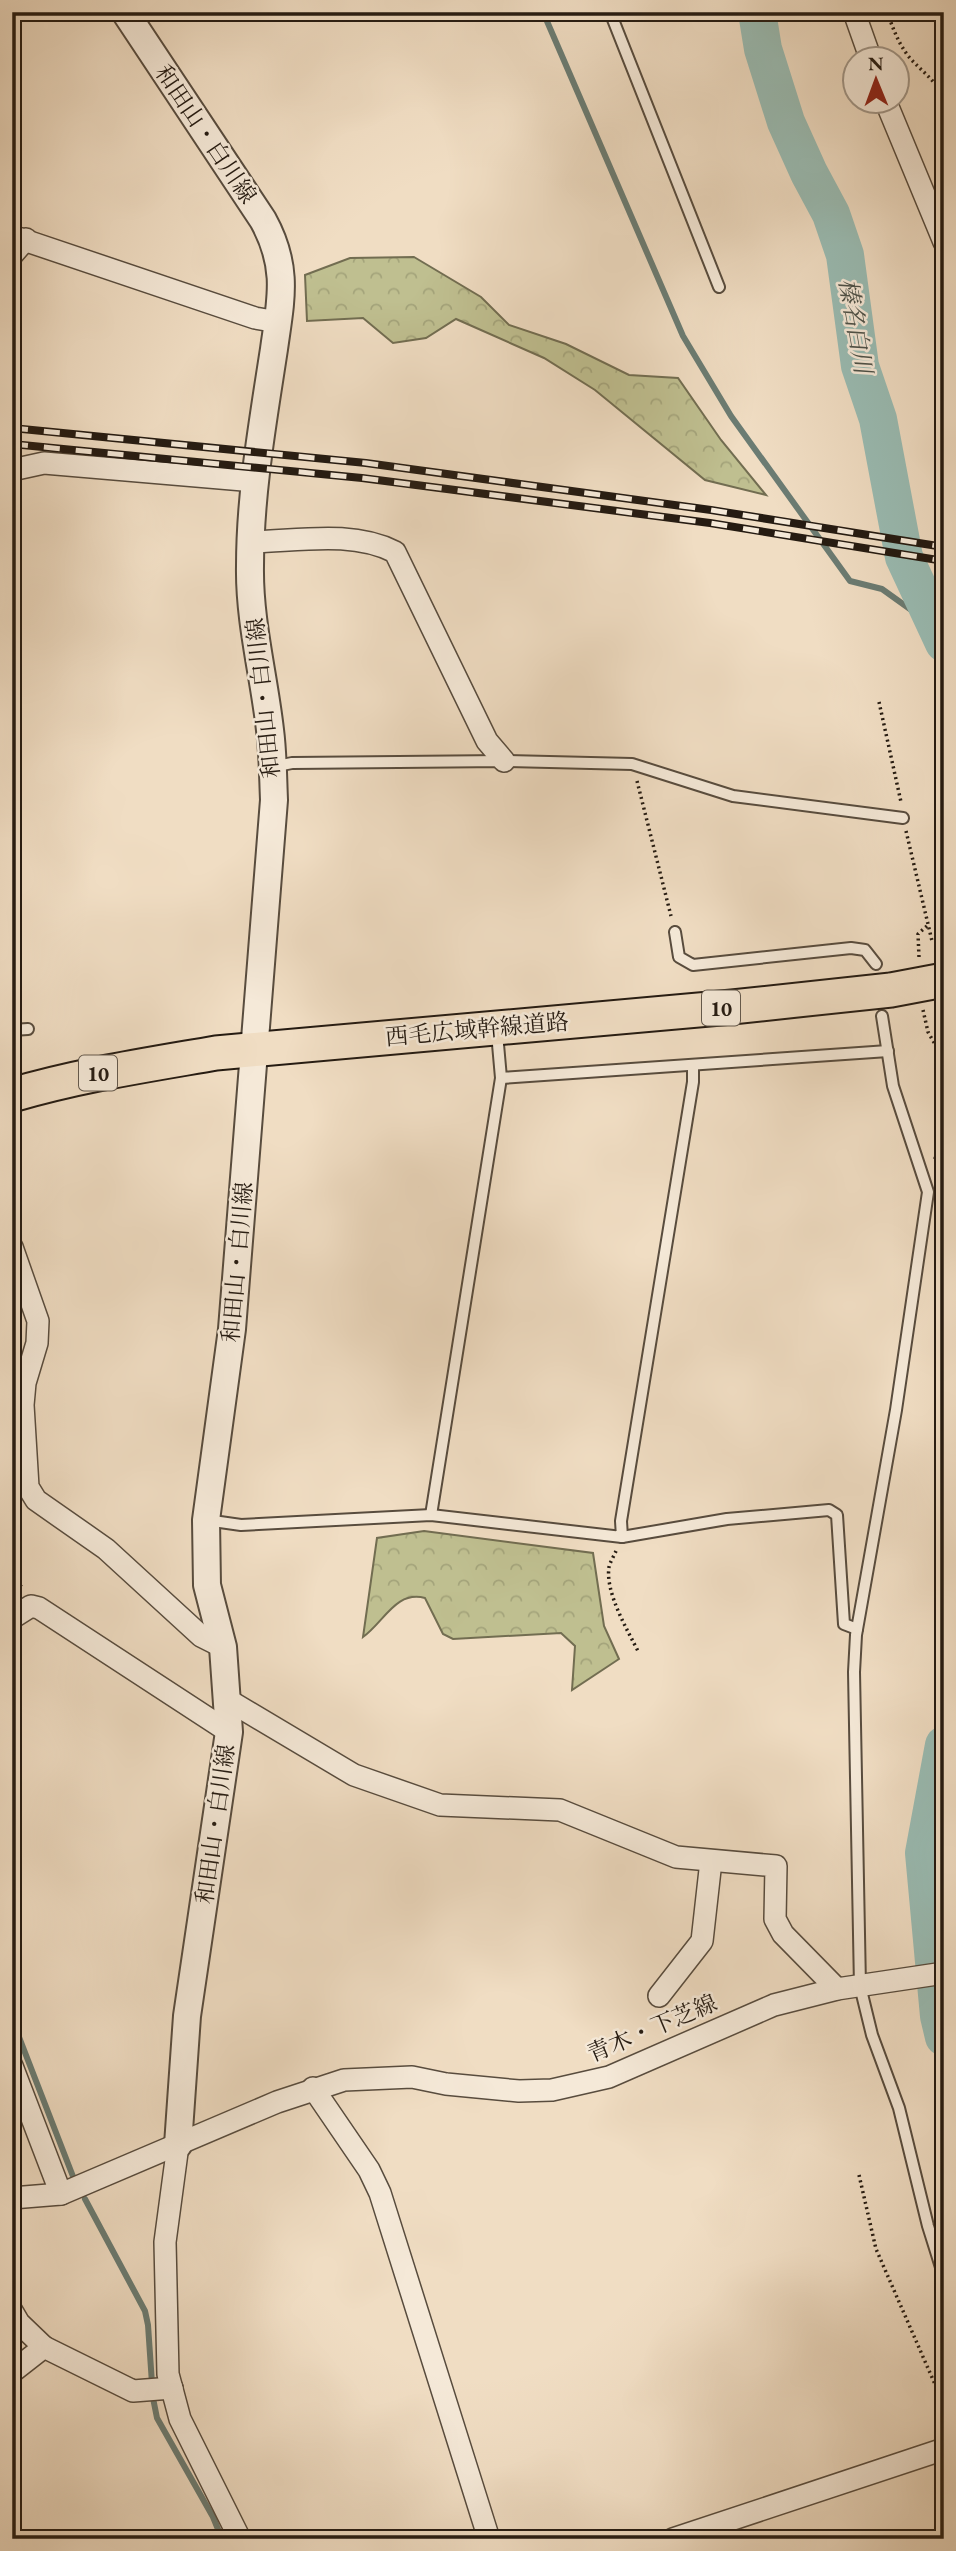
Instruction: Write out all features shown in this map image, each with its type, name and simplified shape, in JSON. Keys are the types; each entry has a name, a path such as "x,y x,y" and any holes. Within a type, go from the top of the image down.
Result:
{"main road":[{"name":"西毛広域幹線道路","path":"12,1095 61,1081 149,1063 891,990 932,969"}],"street":[{"name":"和田山・白川線","path":"125,12 272,236 280,260 281,302 251,510 249,568 270,732 274,800 232,1329 206,1520 205,1548 207,1585 223,1647 229,1732 187,2016 178,2145 165,2242 169,2389 180,2419 240,2539"},
{"path":"854,12 866,46"},
{"path":"892,116 944,242"},
{"path":"17,243 255,318 278,322"},
{"path":"12,470 44,463 255,481"},
{"path":"251,542 354,539 379,544 395,552 486,741 504,761"},
{"path":"12,1247 38,1321 37,1343 25,1383 23,1405 28,1487 36,1500 106,1549 201,1636 223,1647"},
{"path":"12,1619 32,1606 39,1608 229,1732"},
{"path":"228,1700 354,1775 440,1805 560,1810 676,1857 776,1866 775,1919 783,1934 837,1989"},
{"path":"659,1996 702,1941 712,1861"},
{"name":"青木・下芝線","path":"12,2198 61,2194 313,2088 344,2080 412,2077 446,2084 519,2091 552,2090 582,2085 609,2077 774,2005 837,1989 944,1973"},
{"path":"12,2066 61,2194"},
{"path":"313,2088 369,2170 380,2193 489,2539"},
{"path":"12,2311 19,2323 44,2347 133,2391 169,2389"},
{"path":"12,2372 44,2347"},
{"path":"673,2539 944,2449"}],"lane":[{"path":"610,12 719,287"},
{"path":"272,767 292,763 504,761 632,764 733,796 903,818"},
{"path":"675,932 679,957 693,965 851,948 865,950 876,964"},
{"path":"882,1016 893,1086 928,1192 896,1410 857,1629 854,1672 860,1986 872,2035 898,2108 928,2227 944,2277"},
{"path":"431,1515 501,1078 497,1027"},
{"path":"12,1030 28,1029"},
{"path":"501,1078 888,1051"},
{"path":"622,1537 621,1521 693,1082 693,1065"},
{"path":"206,1520 241,1525 431,1515 622,1537 727,1519 829,1510 837,1515 844,1624 857,1629"}],"path":[{"path":"887,12 896,38 909,58 927,73 944,99"},
{"path":"879,702 932,941"},
{"path":"632,764 675,932"},
{"path":"928,925 918,934 932,969"},
{"path":"923,1009 928,1032 940,1053"},
{"path":"928,1192 939,1138 940,1036"},
{"path":"622,1537 609,1567 612,1592 621,1619 639,1653"},
{"path":"859,2175 876,2249 944,2405"}],"green space":[{"path":"414,257 481,297 509,325 566,344 629,375 678,378 721,440 766,495 705,480 595,390 544,358 456,319 426,338 393,343 363,318 307,321 305,275 350,258"},
{"path":"424,1531 593,1553 604,1626 619,1659 572,1690 575,1646 561,1633 453,1639 443,1634 425,1598 415,1597 398,1603 363,1637 377,1538"}],"waterway":[{"path":"543,12 683,336 731,416 850,581 882,589 935,627"},
{"name":"榛名白川","path":"757,12 763,49 786,122 831,214 845,255 860,366 878,419 904,557 944,643"},
{"name":"榛名白川","path":"944,1745 924,1853 939,2016 944,2037"},
{"path":"12,2019 74,2179"},
{"path":"85,2199 145,2311 157,2418 213,2517 222,2539"}],"railway":[{"path":"12,428 366,463 711,510 944,547"},
{"path":"12,444 362,478 710,523 944,561"}]}
